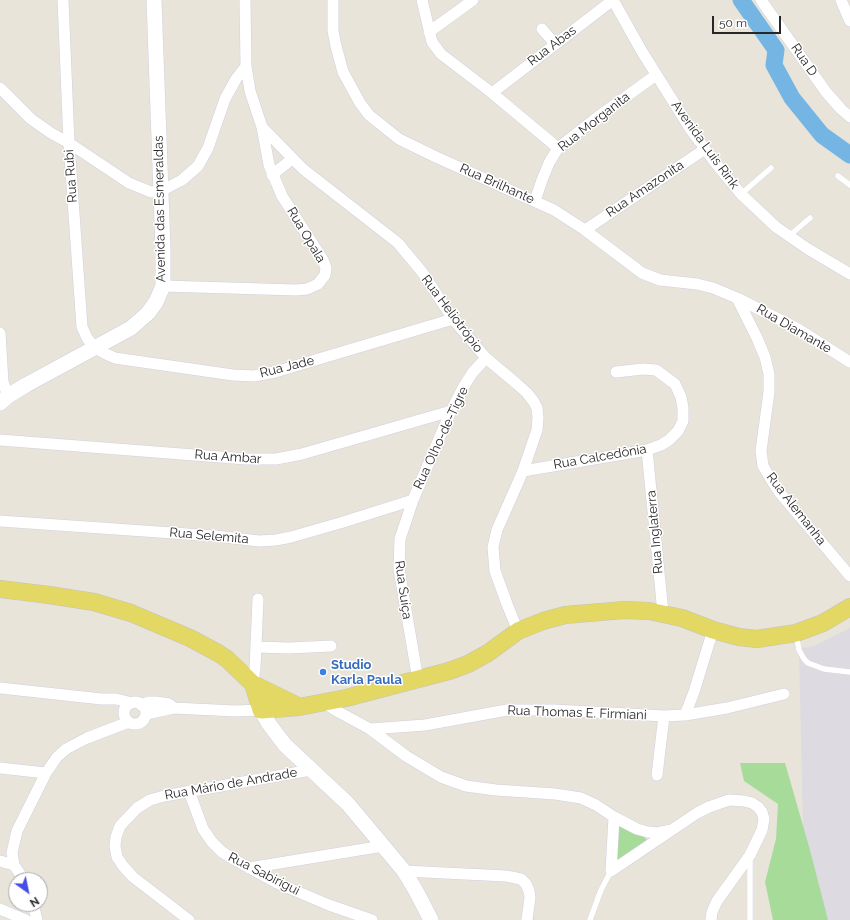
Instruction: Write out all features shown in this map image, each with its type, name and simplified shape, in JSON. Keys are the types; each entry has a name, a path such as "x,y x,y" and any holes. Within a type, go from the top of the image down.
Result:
{"main road":[{"name":"Avenida das Esmeraldas","path":"4,400 26,385 131,328 148,313 156,302 163,286 154,0"},
{"path":"0,589 74,598 94,602 131,613 205,645 227,659 253,684 299,707"},
{"path":"0,595 69,602 92,607 153,629 199,652 212,661 223,670 261,710 276,735 348,804 404,871 431,920"},
{"path":"261,710 325,703 448,671 468,664 488,653 518,631 543,621 565,616 624,610 649,611 663,613 739,637 757,639 796,633 823,623 850,607"},
{"path":"253,684 261,710"}],"street":[{"name":"Rua Rubi","path":"63,0 69,143 82,327 87,338 95,348"},
{"path":"245,0 246,66 250,91 262,127"},
{"name":"Rua Brilhante","path":"333,0 334,31 339,61 348,84 369,114 390,132 410,145 554,210 585,230 633,267 650,277 697,284 713,288 737,298"},
{"path":"422,0 432,42 441,54 492,93 558,148"},
{"path":"429,32 473,0"},
{"name":"Rua Abas","path":"492,93 613,0"},
{"name":"Avenida Luis Rink","path":"613,0 656,75 705,149 741,194 776,227 788,236 850,274"},
{"name":"Rua D","path":"761,0 826,92 850,118"},
{"path":"841,0 850,20"},
{"path":"542,29 555,44"},
{"path":"0,88 15,104 44,129 69,143 129,183 151,192 161,191 182,180 198,166 208,148 225,99 236,79 246,66"},
{"name":"Rua Morganita","path":"535,201 549,163 558,148 656,75"},
{"name":"Rua Heliotrópio","path":"262,127 302,169 398,243 422,272 453,319 486,358 527,393 534,402 537,408 537,430 523,471 497,530 493,547 495,571 518,631"},
{"name":"Rua Opala","path":"163,286 286,290 307,289 321,282 326,271 323,260 282,196 272,175 265,149 262,127"},
{"name":"Rua Amazonita","path":"585,230 705,149"},
{"path":"272,175 292,159"},
{"name":"Rua Diamante","path":"737,298 798,330 850,362"},
{"name":"Rua Alemanha","path":"737,298 757,338 765,357 769,374 769,392 761,451 763,466 772,481 850,576"},
{"name":"Rua Jade","path":"95,348 115,358 233,375 254,376 275,372 453,319"},
{"path":"0,333 4,400"},
{"name":"Rua Olho-de-Tigre","path":"412,500 451,411 464,386 473,372 486,358"},
{"name":"Rua Calcedônia","path":"523,471 647,450 661,445 669,440 678,431 683,421 683,408 681,397 675,384 665,375 656,370 642,369 616,372"},
{"name":"Rua Ambar","path":"0,440 246,459 276,459 308,452 451,411"},
{"name":"Rua Inglaterra","path":"647,450 663,613"},
{"name":"Rua Selemita","path":"0,521 259,541 291,537 412,500"},
{"name":"Rua Suíça","path":"412,500 400,539 399,569 418,680"},
{"path":"253,684 258,599"},
{"path":"685,715 694,692 713,630"},
{"path":"256,647 289,648 331,646"},
{"path":"0,688 102,699 116,699 140,707 145,718 141,723 134,724 127,717 102,699"},
{"name":"Rua Thomas E. Firmiani","path":"370,729 425,725 507,710 554,710 664,716 685,715 727,708 784,694"},
{"path":"346,698 357,722"},
{"path":"325,703 370,729 406,756 441,777 466,786 496,790 555,794 581,798 638,829 657,833 672,830"},
{"path":"127,717 129,705 140,707 235,711 261,710"},
{"path":"657,775 664,716"},
{"path":"19,872 14,865 12,852 17,831 46,773 57,757 74,744 127,717"},
{"path":"0,768 46,773"},
{"name":"Rua Mário de Andrade","path":"189,920 133,877 117,857 115,846 116,837 120,826 137,808 150,800 188,791 311,770"},
{"name":"Rua Sabirigui","path":"188,791 203,829 212,842 222,852 249,868 309,897 372,920"},
{"path":"611,871 698,813 719,803 730,800 752,803 762,812 764,819 762,830 750,855 737,876 717,902 712,912 711,920"},
{"path":"611,871 614,817"},
{"path":"249,868 383,846"},
{"path":"0,861 14,865"},
{"path":"404,871 506,876 521,879 526,884 529,891 530,898 527,920"},
{"path":"0,909 26,920"}],"lane":[{"path":"741,194 771,168"},
{"path":"838,176 850,185"},
{"path":"788,236 810,218"},
{"path":"796,633 800,650 804,659 808,663 824,669 850,672"},
{"path":"750,855 750,920"},
{"path":"590,920 601,890 611,871"}],"shaded area":[{"path":"850,628 850,920 805,920 799,648 812,647"}],"green space":[{"path":"740,763 785,763 828,920 773,920 765,882 776,839 778,804 744,781"},
{"path":"621,825 642,835 648,841 616,863 615,828"}],"waterway":[{"path":"741,0 776,50 774,65 792,98 822,135 850,155"}],"place":[{"name":"Studio Karla Paula","path":"323,672"}]}
